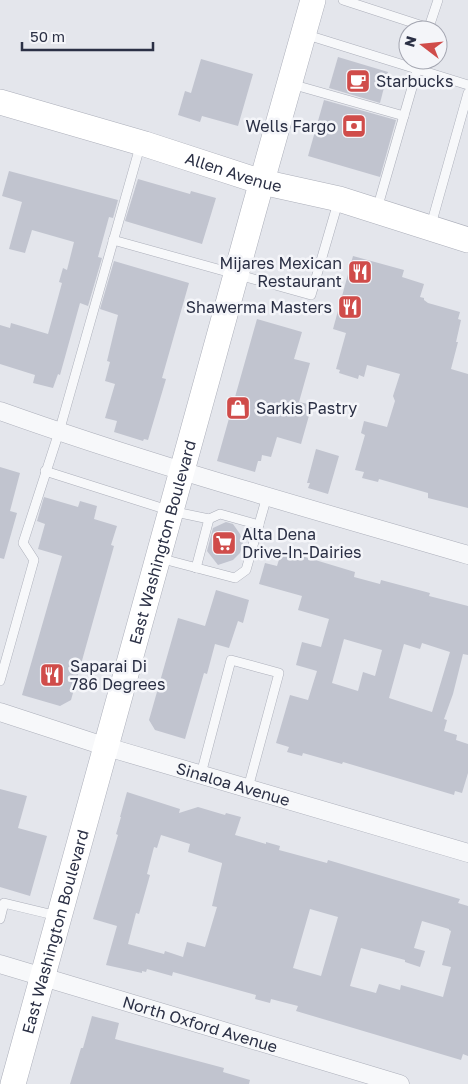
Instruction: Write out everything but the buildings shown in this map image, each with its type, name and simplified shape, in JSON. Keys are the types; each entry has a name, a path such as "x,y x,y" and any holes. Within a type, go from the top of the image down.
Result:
{"main road":[{"name":"East Washington Boulevard","path":"13,1084 313,0"},
{"name":"Allen Avenue","path":"0,102 141,143 262,182 339,199 468,240"}],"street":[{"path":"0,411 182,472 468,555"},
{"name":"Sinaloa Avenue","path":"0,712 107,746 468,853"},
{"name":"North Oxford Avenue","path":"0,964 400,1084"}],"lane":[{"path":"343,0 402,20"},
{"path":"432,20 438,0"},
{"path":"304,34 398,59"},
{"path":"376,211 417,70"},
{"path":"433,70 468,85"},
{"path":"289,84 404,116"},
{"path":"430,228 468,93"},
{"path":"0,681 34,560 23,543 59,432 141,143"},
{"path":"113,240 311,295 339,199"},
{"path":"45,471 171,511 209,519 220,514 259,525"},
{"path":"158,558 235,578 246,570 267,496"},
{"path":"196,568 209,519"},
{"path":"201,774 231,660 279,673 248,788"},
{"path":"0,920 4,903 60,916"}],"place":[{"name":"Starbucks","path":"358,81"},
{"name":"Wells Fargo","path":"354,126"},
{"name":"Mijares Mexican Restaurant","path":"360,272"},
{"name":"Shawerma Masters","path":"350,307"},
{"name":"Sarkis Pastry","path":"238,408"},
{"name":"Alta Dena Drive-In-Dairies","path":"224,543"},
{"name":"Saparai Di 786 Degrees","path":"52,675"}]}
